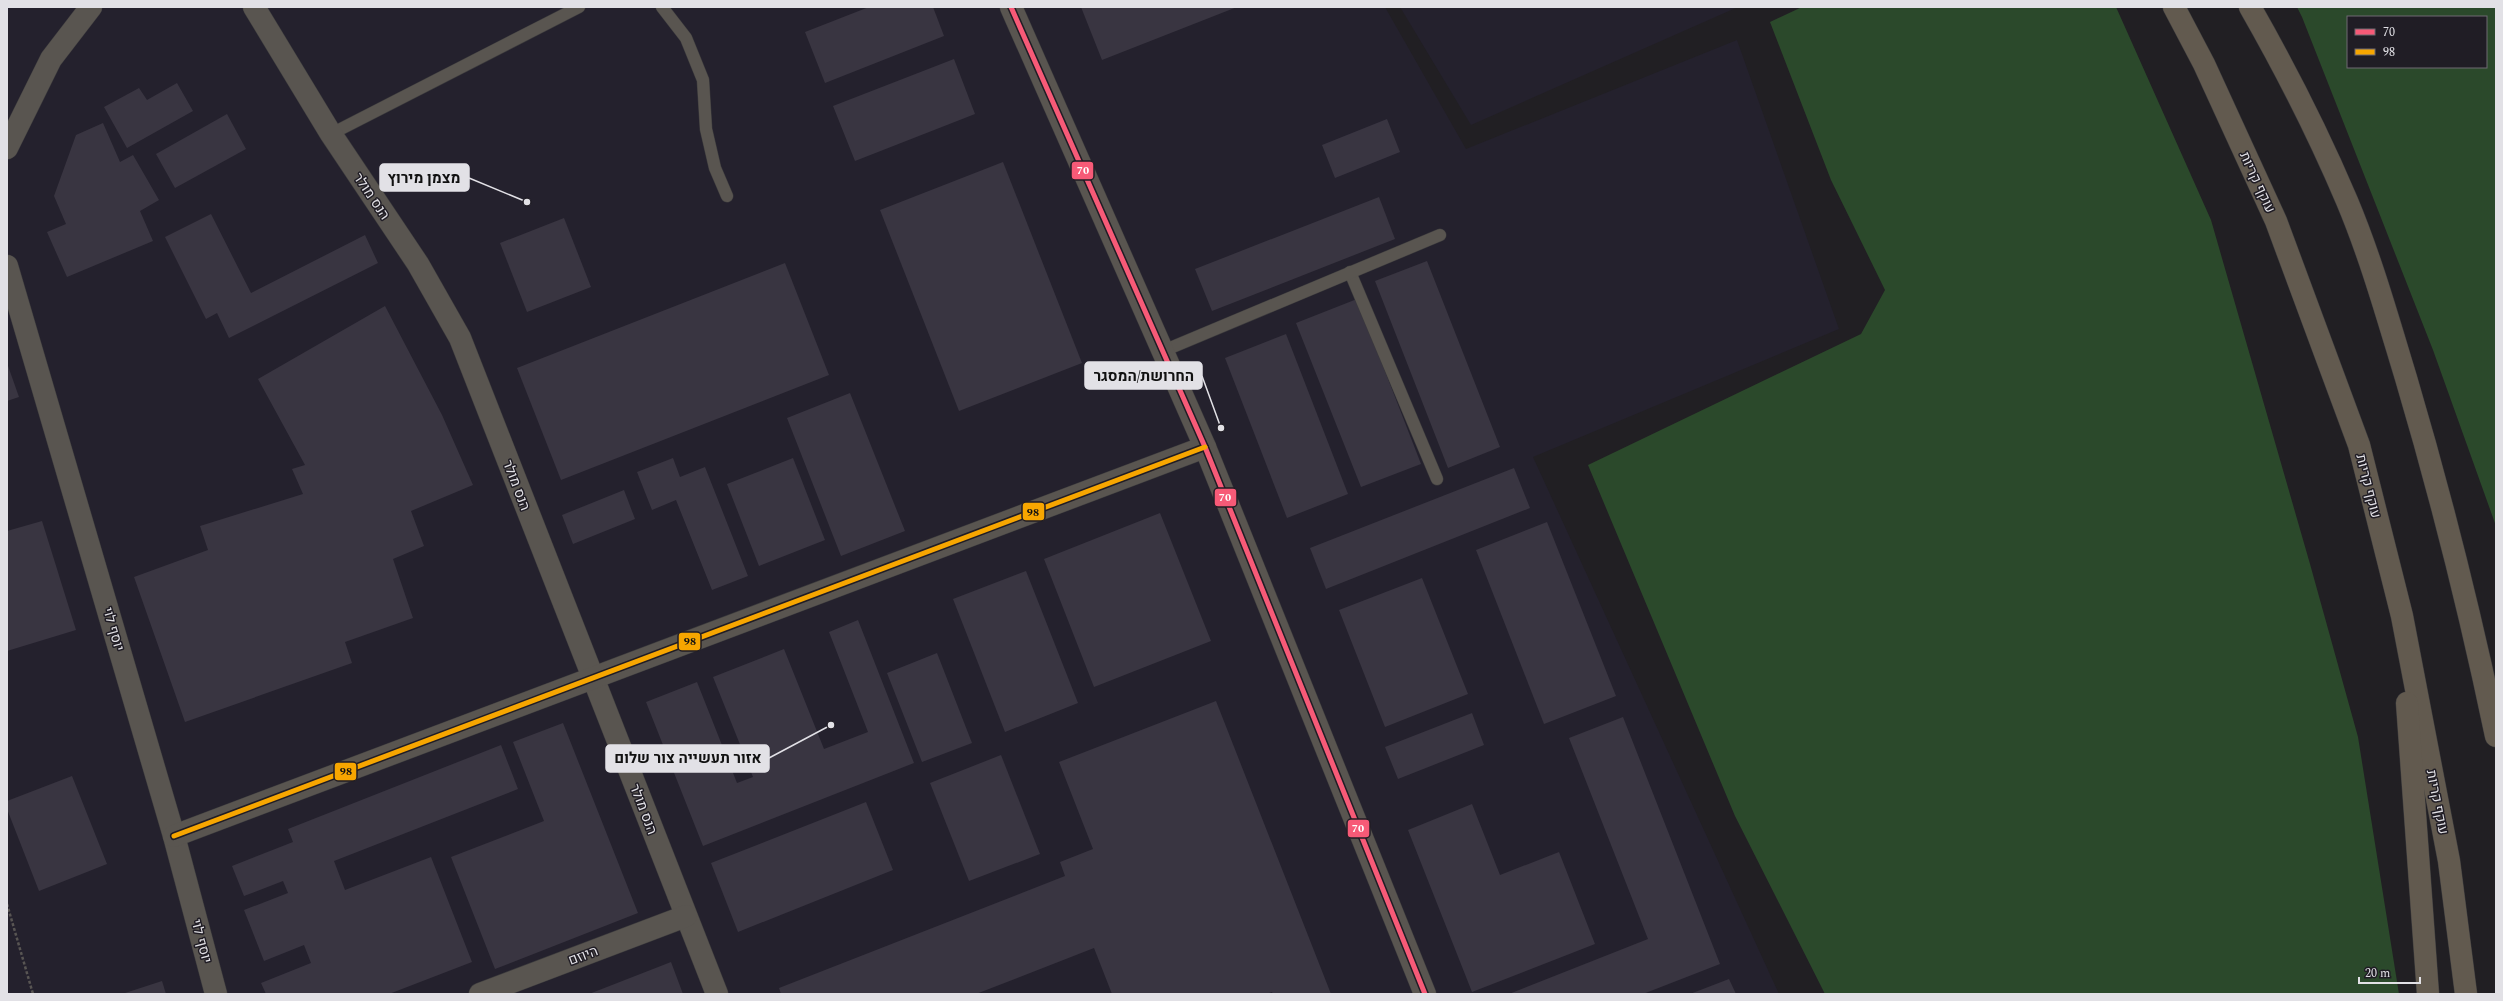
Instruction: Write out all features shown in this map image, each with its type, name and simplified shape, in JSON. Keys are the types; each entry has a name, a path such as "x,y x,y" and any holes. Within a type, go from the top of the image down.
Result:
{"highway":[{"name":"עוקף קריות","path":"2174,7 2204,64 2276,221 2359,445 2402,616 2450,861 2466,994"},
{"path":"2250,7 2284,68 2348,202 2383,301 2428,453 2479,655 2496,736"},
{"path":"2402,616 2428,994"},
{"path":"2479,655 2496,696"}],"street":[{"path":"7,148 51,59 91,7"},
{"name":"הנס מולר","path":"254,7 331,134 418,264 460,338 717,994"},
{"path":"1011,7 1206,447 1425,994"},
{"name":"יוסף לוי","path":"7,266 174,836 216,994"},
{"path":"174,836 1206,447"},
{"name":"היוזם","path":"480,994 686,916"}],"lane":[{"path":"331,134 579,7"},
{"path":"662,7 686,38 703,80 706,129 715,168 727,196"},
{"path":"1163,351 1440,235"},
{"path":"1350,272 1437,479"}],"path":[{"path":"7,904 33,994"}],"shaded area":[{"path":"7,7 1385,7 1466,149 1737,40 1839,329 1533,457 1779,994 7,994"},
{"path":"1400,7 1738,7 1471,125"}],"green space":[{"path":"1802,7 2116,7 2211,220 2310,564 2358,737 2399,994 1825,994 1735,816 1588,465 1861,334 1885,290 1831,180 1770,22"},
{"path":"2297,7 2496,7 2496,526 2433,350"}],"building":[{"path":"869,7 933,7 944,36 825,83 805,32"},
{"path":"1081,7 1237,7 1102,60"},
{"path":"954,59 975,114 855,161 833,106"},
{"path":"177,83 193,111 127,148 104,107 139,88 147,100"},
{"path":"227,114 246,149 175,188 156,154"},
{"path":"1387,119 1400,152 1335,178 1322,145"},
{"path":"103,123 120,162 133,155 159,200 140,211 153,241 67,277 47,232 66,224 54,196 76,135"},
{"path":"1003,162 1082,363 959,411 880,210"},
{"path":"1379,197 1395,239 1212,311 1195,269"},
{"path":"211,214 251,293 365,235 378,263 229,338 217,313 206,319 165,237"},
{"path":"564,218 591,287 527,312 500,243"},
{"path":"1427,261 1500,447 1448,468 1375,281"},
{"path":"785,263 829,375 561,480 517,368"},
{"path":"1357,299 1421,464 1361,487 1296,323"},
{"path":"385,306 442,415 473,485 411,511 424,546 393,559 413,618 345,642 352,663 185,722 134,577 208,550 200,526 303,494 292,469 305,465 258,379"},
{"path":"1286,334 1348,494 1287,518 1225,358"},
{"path":"7,363 19,397 7,401"},
{"path":"850,393 905,531 841,556 787,418"},
{"path":"673,458 680,477 705,467 748,576 712,590 676,500 652,510 637,472"},
{"path":"793,458 825,540 759,566 727,484"},
{"path":"1514,468 1530,508 1326,589 1310,548"},
{"path":"624,490 635,519 573,544 562,515"},
{"path":"1160,513 1211,641 1094,687 1044,559"},
{"path":"42,521 76,630 7,651 7,531"},
{"path":"1547,522 1616,696 1544,724 1476,550"},
{"path":"1026,571 1078,703 1005,732 953,599"},
{"path":"1422,578 1468,694 1385,727 1339,610"},
{"path":"858,620 914,763 703,846 646,702 697,682 737,783 753,777 713,677 784,649 824,749 868,732 829,632"},
{"path":"937,653 972,743 922,762 887,673"},
{"path":"1216,701 1331,994 1273,994 1272,992 1266,994 1112,994 1094,948 976,994 781,994 779,988 1065,876 1060,862 1093,849 1059,762"},
{"path":"1472,713 1484,745 1398,779 1385,747"},
{"path":"1623,717 1720,964 1643,994 1509,994 1648,939 1569,738"},
{"path":"563,723 638,913 495,969 451,857 544,821 513,742"},
{"path":"501,745 518,789 334,861 345,890 431,857 472,962 389,994 266,994 261,983 311,963 304,945 264,961 244,910 288,893 283,881 244,896 232,866 293,842 288,829"},
{"path":"1001,755 1040,854 969,881 930,783"},
{"path":"72,776 107,864 39,891 7,809 7,801"},
{"path":"866,802 893,870 738,932 711,863"},
{"path":"1472,804 1500,875 1559,852 1595,944 1472,992 1408,830"},
{"path":"671,962 683,994 589,994"},
{"path":"1729,979 1736,994 1690,994"},
{"path":"162,981 166,994 122,994"}],"transit line":[{"name":"70","path":"1011,7 1205,447 1425,994"},
{"name":"98","path":"174,836 1205,447"}],"place":[{"name":"מצמן מירוץ","path":"527,202"},
{"name":"החרושת/המסגר","path":"1221,428"},
{"name":"אזור תעשייה צור שלום","path":"831,725"}]}
